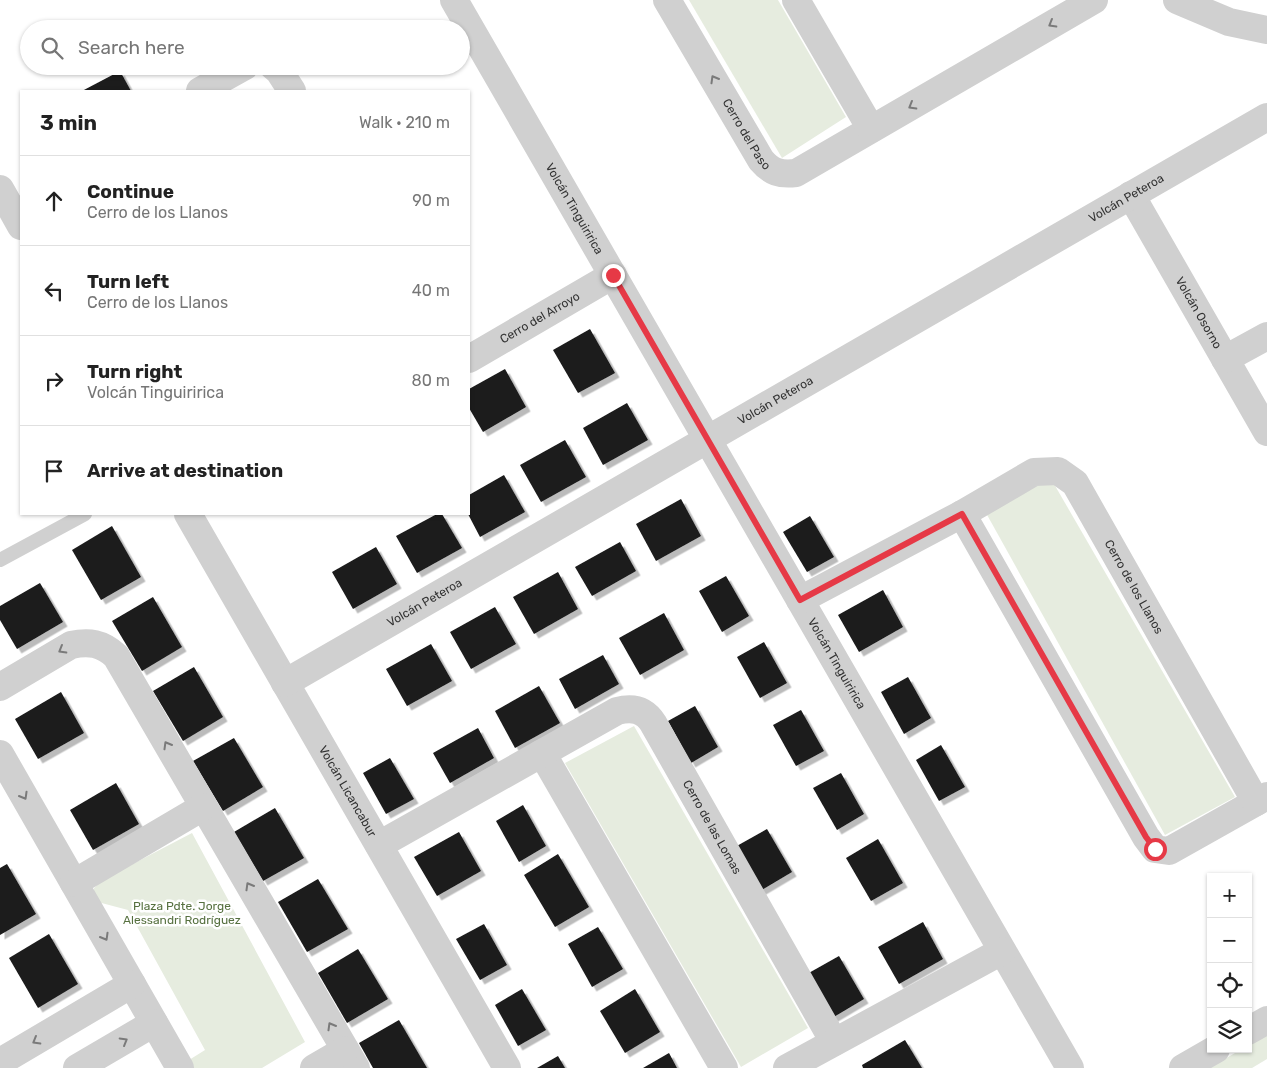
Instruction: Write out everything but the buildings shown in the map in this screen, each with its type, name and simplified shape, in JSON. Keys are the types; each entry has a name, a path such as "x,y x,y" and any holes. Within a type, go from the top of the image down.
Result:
{"street":[{"name":"Volcán Tinguiririca","path":"454,0 466,20"},
{"name":"Cerro del Paso","path":"667,0 761,160 776,173 786,174 796,173 1094,0"},
{"path":"796,0 871,129"},
{"path":"1177,0 1229,22 1267,30"},
{"name":"Volcán Tinguiririca","path":"470,28 1070,1068"},
{"path":"202,90 229,75"},
{"path":"282,75 291,90"},
{"name":"Volcán Peteroa","path":"285,683 1267,117"},
{"name":"Volcán Osorno","path":"1130,196 1267,432"},
{"name":"Cerro del Arroyo","path":"470,358 613,275"},
{"path":"1225,359 1267,336"},
{"name":"Cerro de los Llanos","path":"800,600 962,514 1034,472 1058,471 1075,484 1261,799 1169,851 1155,849 1146,837 962,514"},
{"name":"Volcán Licancabur","path":"189,515 507,1068"},
{"path":"0,687 72,645 90,642 99,644 116,656 351,1059 314,1068"},
{"name":"Cerro de las Lomas","path":"379,846 617,711 626,708 636,709 649,717 834,1042"},
{"path":"542,753 724,1068"},
{"path":"0,754 180,1068"},
{"path":"74,883 203,808"},
{"path":"787,1068 1002,951"},
{"path":"0,1062 132,984"},
{"path":"1252,1028 1267,1020"},
{"path":"77,1068 154,1023"},
{"path":"1183,1068 1209,1053"}],"lane":[{"path":"0,560 83,515"}],"green space":[{"path":"689,0 778,0 846,117 782,158"},
{"path":"1050,477 1235,797 1165,835 986,513"},
{"path":"634,726 808,1028 741,1067 565,763"},
{"name":"Plaza Pdte. Jorge Alessandri Rodríguez","path":"192,833 305,1042 262,1068 194,1068 189,1060 205,1050 128,910 94,901 94,888 104,879"},
{"path":"1267,1035 1267,1059 1252,1068 1209,1068 1235,1053 1252,1053 1252,1044"}],"route":[{"path":"613,275 800,600 962,514 1146,837 1155,849"}]}
